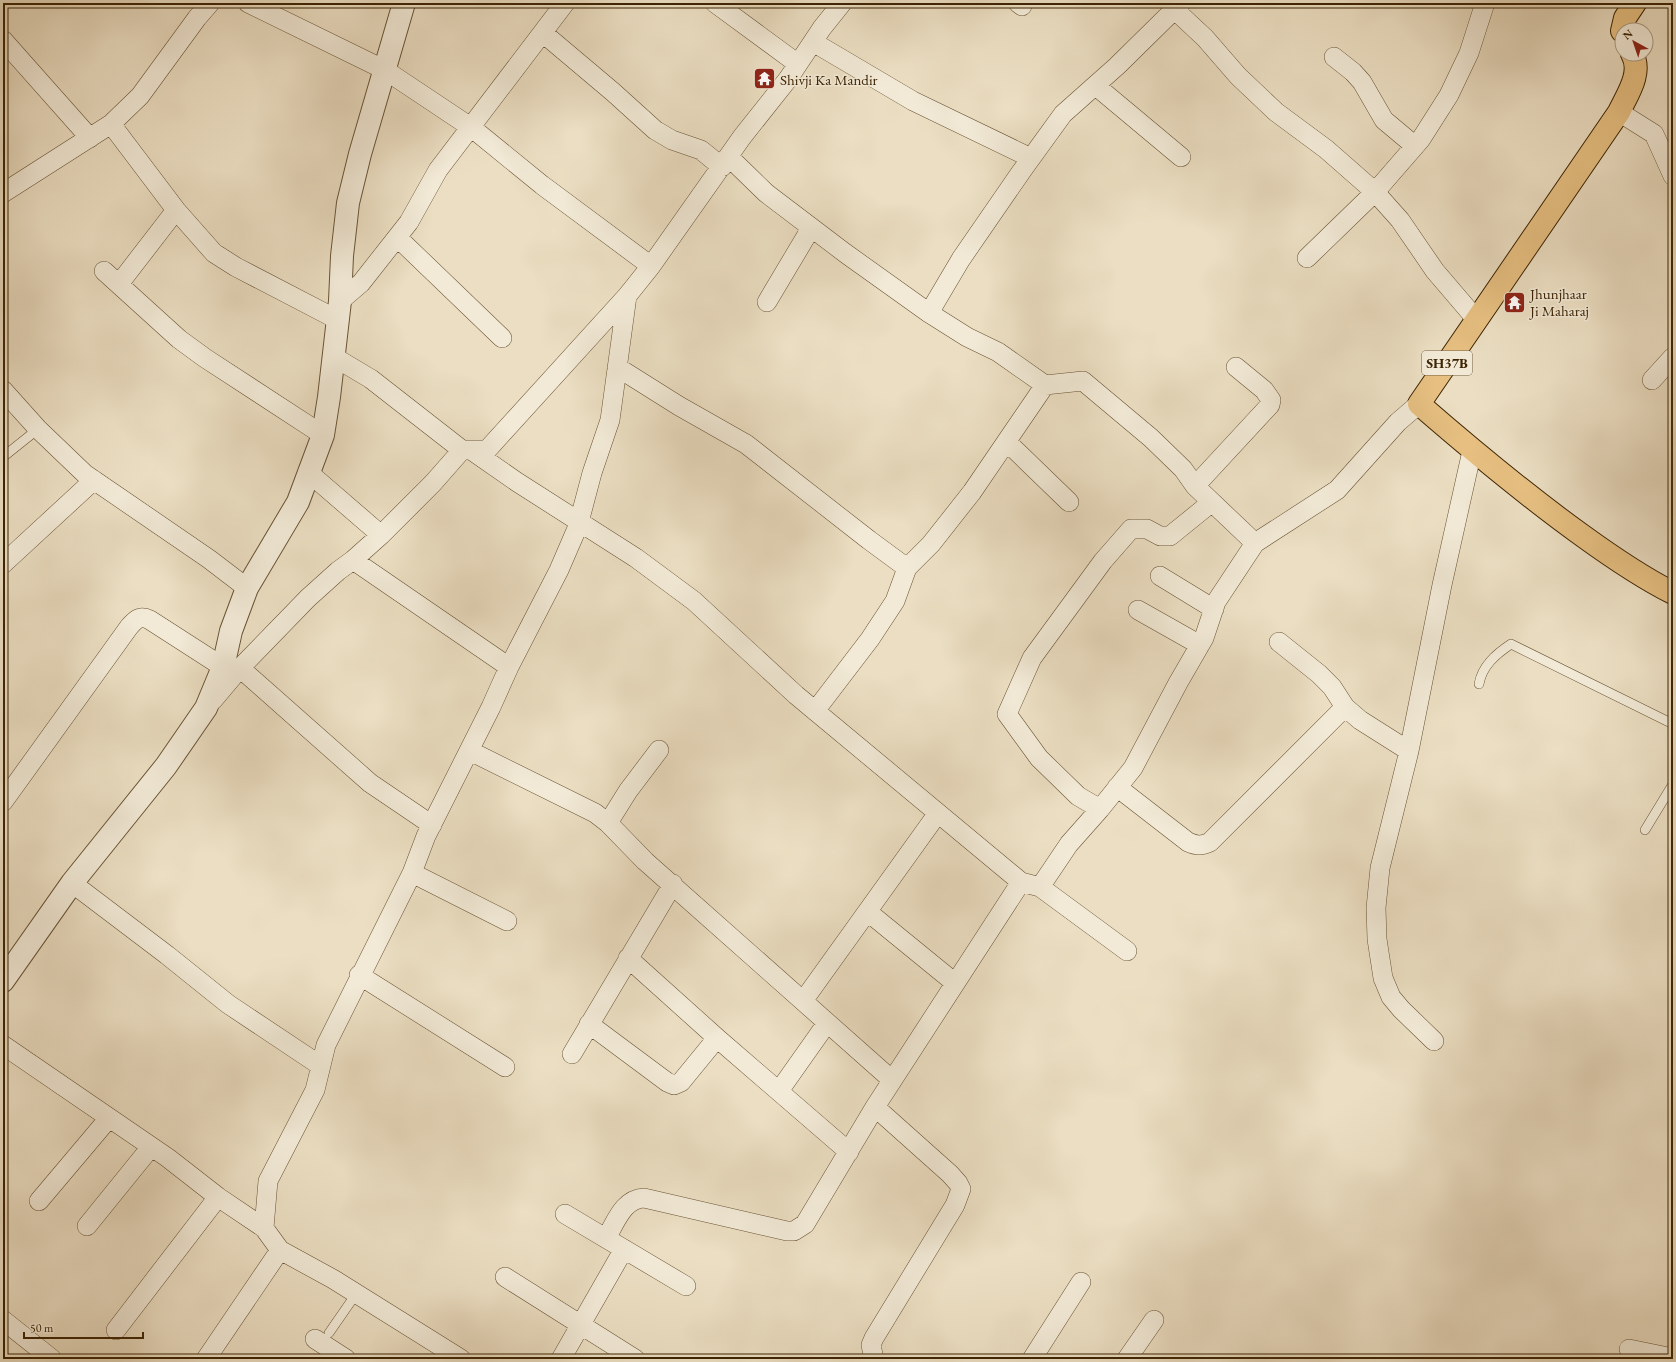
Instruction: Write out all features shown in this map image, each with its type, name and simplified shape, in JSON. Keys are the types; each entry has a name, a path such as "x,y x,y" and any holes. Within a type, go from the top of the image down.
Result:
{"main road":[{"path":"1624,22 1635,3"},
{"name":"SH37B","path":"1419,404 1619,112 1635,76 1637,66 1635,62"},
{"path":"1419,404 1472,451 1564,523 1612,557 1658,586 1673,593"}],"street":[{"path":"3,193 111,124 140,96 197,18 210,3"},
{"path":"248,3 385,70 472,128 542,184 651,266"},
{"path":"231,668 231,631 247,588 298,502 308,472 323,436 334,357 348,203 360,154 404,3"},
{"path":"715,3 798,64"},
{"path":"3,981 72,884 166,766 206,708 231,668 338,571 354,560 467,450 487,450 627,296 651,266 798,64 812,42 842,3"},
{"path":"1307,258 1375,192 1415,146 1448,95 1466,60 1486,3"},
{"path":"339,310 398,238 409,222 438,170 472,128 543,33 560,5"},
{"path":"929,313 961,259 1063,114 1096,86 1178,7 1238,76 1276,112 1326,149 1375,192 1400,220 1434,271 1476,319"},
{"path":"543,33 613,92 655,130 672,140 701,150 726,162 845,254 967,338 998,352 1045,385 1083,381 1183,468 1195,486 1255,543"},
{"path":"3,40 90,138"},
{"path":"812,42 913,101 1032,158"},
{"path":"1334,56 1353,72 1362,82 1384,120 1415,146"},
{"path":"1096,86 1181,157"},
{"path":"1619,112 1654,134 1673,176"},
{"path":"111,124 176,210 214,253 225,260 339,310"},
{"path":"119,284 176,210"},
{"path":"767,302 811,228"},
{"path":"398,238 502,338"},
{"path":"104,271 179,339 205,358 323,436"},
{"path":"264,1228 268,1181 316,1090 326,1045 412,873 432,825 558,570 580,521 592,473 610,420 627,296"},
{"path":"334,357 371,379 467,450 636,558 694,601 796,695 1021,882 1040,887 1127,951"},
{"path":"1652,380 1673,357"},
{"path":"617,367 679,406 746,444 907,568"},
{"path":"1195,486 1270,405 1271,400 1269,395 1236,367"},
{"path":"815,711 870,639 895,601 907,568 931,544 972,492 1045,385"},
{"path":"3,390 38,429 85,474 209,559 247,588"},
{"path":"1040,887 1069,844 1133,768 1200,645 1216,602 1255,543 1337,490 1398,422 1419,404"},
{"path":"1007,442 1069,502"},
{"path":"1434,1041 1390,997 1383,978 1377,939 1376,908 1380,868 1409,751 1472,451"},
{"path":"308,472 381,535"},
{"path":"3,564 94,480"},
{"path":"1100,809 1078,796 1039,758 1007,714 1032,658 1099,565 1131,529 1147,529 1160,536 1170,536 1212,502"},
{"path":"354,560 509,667"},
{"path":"1160,576 1214,610"},
{"path":"1138,610 1200,645"},
{"path":"3,802 129,627 139,617 144,617 231,668 370,783 432,825"},
{"path":"1279,642 1319,674 1332,687 1345,707 1366,725 1409,751"},
{"path":"1117,788 1188,842 1194,845 1204,845 1210,842 1345,707"},
{"path":"470,750 595,813 645,861 673,884 892,1080"},
{"path":"608,824 628,791 659,750"},
{"path":"803,1001 938,813"},
{"path":"412,873 507,921"},
{"path":"606,1238 628,1204 636,1199 644,1198 787,1231 794,1231 805,1224 892,1080 1021,882"},
{"path":"72,884 167,955 228,1004 321,1066"},
{"path":"572,1054 673,884"},
{"path":"868,912 955,983"},
{"path":"628,958 717,1038 849,1152"},
{"path":"360,975 505,1066"},
{"path":"779,1091 828,1023"},
{"path":"589,1024 667,1082 674,1085 682,1082 717,1038"},
{"path":"3,1045 151,1147 218,1197 264,1228 280,1250 333,1279 450,1356"},
{"path":"874,1359 871,1345 874,1338 955,1205 961,1189 950,1174 875,1108"},
{"path":"39,1201 109,1118"},
{"path":"87,1226 151,1147"},
{"path":"116,1330 218,1197"},
{"path":"565,1214 686,1286"},
{"path":"561,1359 624,1249"},
{"path":"206,1359 280,1250"},
{"path":"505,1277 635,1359"},
{"path":"1032,1359 1081,1282"},
{"path":"1127,1359 1154,1320"},
{"path":"4,1323 52,1359"},
{"path":"322,1336 346,1359"},
{"path":"1629,1349 1673,1358"}],"lane":[{"path":"3,457 38,429"},
{"path":"1479,684 1480,675 1495,655 1511,644 1673,724"},
{"path":"1646,830 1673,784"},
{"path":"322,1336 356,1294"}],"place":[{"name":"Shivji Ka Mandir","path":"765,79"},
{"name":"Jhunjhaar Ji Maharaj","path":"1514,302"}]}
